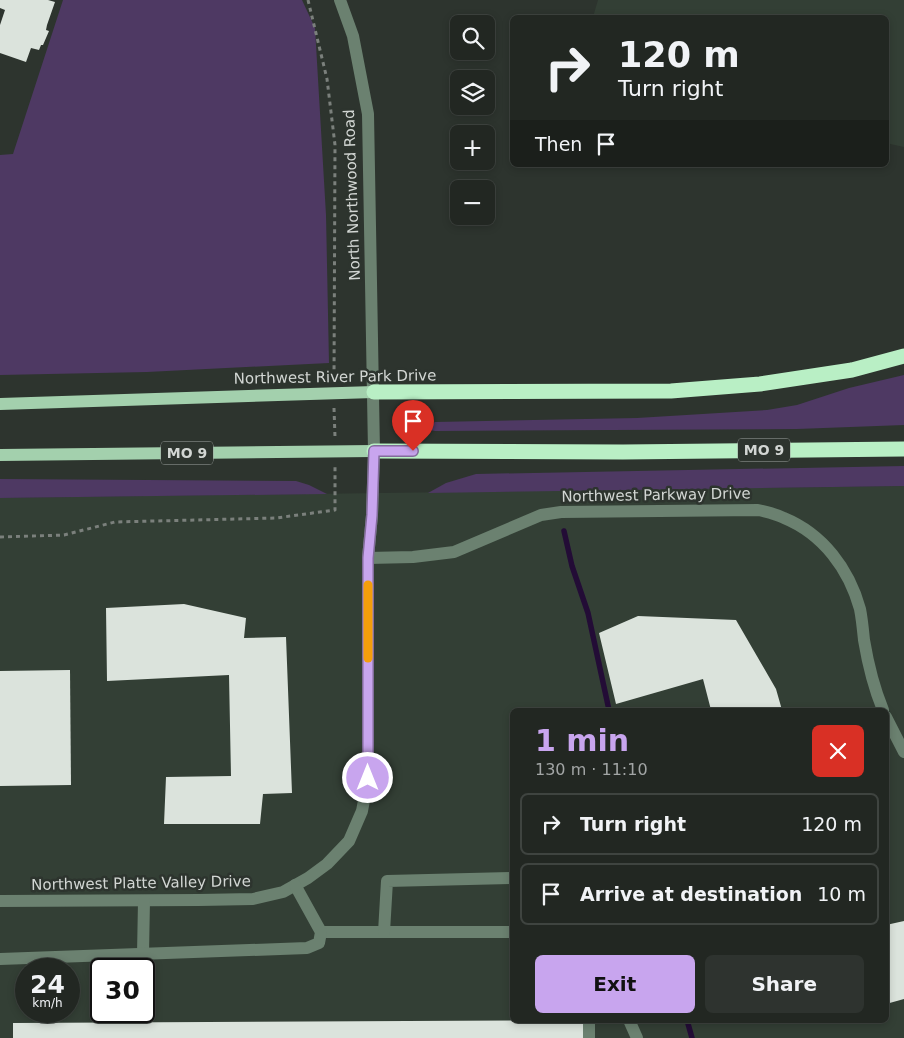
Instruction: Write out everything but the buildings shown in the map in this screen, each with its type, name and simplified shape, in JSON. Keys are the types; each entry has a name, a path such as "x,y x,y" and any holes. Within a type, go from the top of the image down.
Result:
{"highway":[{"name":"Northwest River Park Drive","path":"374,392 671,391 760,384 852,370 904,356"},
{"name":"MO 9","path":"374,451 624,452 904,449"}],"main road":[{"name":"Northwest River Park Drive","path":"0,404 374,392"},
{"name":"MO 9","path":"0,455 374,451"}],"street":[{"name":"North Northwood Road","path":"340,0 353,36 368,114 374,451"},
{"name":"Northwest Platte Valley Drive","path":"0,901 253,899 282,892 295,885 327,864 349,841 362,811 368,778 368,558 372,515 374,451"},
{"name":"Northwest Parkway Drive","path":"368,558 413,557 454,552 541,516 561,512 758,510 784,518 808,532 829,550 845,572 852,584 860,610 870,671 882,708"},
{"path":"889,723 904,752"},
{"path":"384,932 386,881 510,878"},
{"path":"0,959 307,948 319,944 321,932 295,885"},
{"path":"143,954 144,901"},
{"path":"321,932 510,932"},
{"path":"588,1023 589,1038"},
{"path":"630,1023 637,1038"}],"path":[{"path":"308,0 330,96 334,145 335,196"}],"shaded area":[{"path":"63,0 302,0 315,28 326,215 329,363 147,372 0,375 0,155 13,154"},
{"path":"598,0 904,0 904,147 889,144 889,15 594,15"},
{"path":"904,375 904,425 797,429 430,430 430,425 435,422 637,418 767,410 797,405 849,388"},
{"path":"904,466 904,486 428,493 446,483 476,474"},
{"path":"0,479 296,481 327,494 0,498"},
{"path":"904,486 904,1038 0,1038 0,498"}],"waterway":[{"path":"564,531 572,566 588,613 609,708"},
{"path":"688,1023 692,1038"}],"slow traffic":[{"path":"368,585 368,658"}],"route":[{"path":"368,778 368,558 372,515 374,451 413,451"}]}
